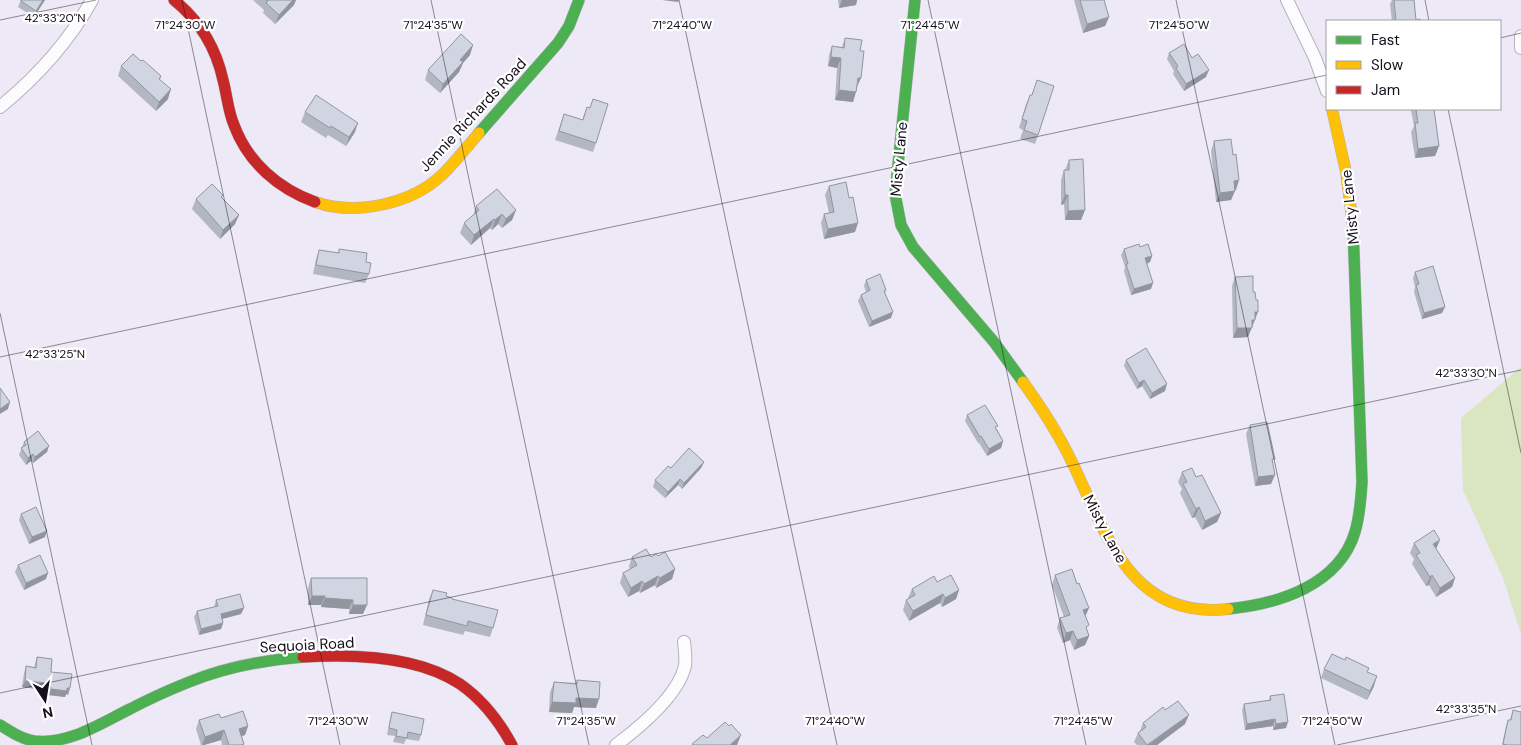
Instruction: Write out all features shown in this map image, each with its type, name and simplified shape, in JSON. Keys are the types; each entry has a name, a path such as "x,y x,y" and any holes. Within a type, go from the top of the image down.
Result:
{"street":[{"path":"0,107 23,88 54,57 92,0"},
{"name":"Jennie Richards Road","path":"174,0 190,14 208,38 220,68 234,126 243,145 255,162 286,190 325,206 345,209 366,208 407,198 425,188 442,175 558,43 569,26 579,0"},
{"name":"Misty Lane","path":"916,0 895,194 896,206 904,233 925,263 991,338 1048,418 1070,458 1115,552 1129,572 1153,594 1190,608 1210,610 1251,606 1291,595 1311,586 1339,564 1349,548 1356,531 1360,516 1362,482 1352,198 1346,162 1332,110"},
{"path":"1287,0 1315,58 1326,88"},
{"path":"1521,36 1521,48"},
{"path":"616,745 646,720 678,682 684,667 686,654 684,642"},
{"name":"Sequoia Road","path":"0,725 21,738 39,742 56,741 74,737 192,681 226,669 254,662 284,658 371,657 407,663 438,672 465,688 486,707 512,745"}],"green space":[{"path":"1521,367 1521,634 1503,578 1463,490 1461,418"}],"building":[{"path":"21,0 43,0 36,11"},
{"path":"266,0 293,0 279,15 266,3 268,1"},
{"path":"1080,0 1104,0 1109,17 1087,24"},
{"path":"1394,0 1414,0 1416,20 1396,20"},
{"path":"461,34 473,45 460,60 463,62 443,84 428,70"},
{"path":"845,38 862,40 860,51 864,51 861,78 858,78 856,92 839,90 841,58 831,57 832,46 844,48"},
{"path":"1184,44 1192,58 1198,54 1209,70 1186,84 1176,68 1178,66 1169,53"},
{"path":"133,54 161,76 159,79 171,89 159,102 121,66"},
{"path":"1037,80 1054,86 1038,135 1024,130 1027,121 1022,119"},
{"path":"316,95 358,123 349,137 331,126 330,128 305,112"},
{"path":"593,99 608,104 596,143 559,131 564,114 583,120 587,107 590,108"},
{"path":"1416,110 1434,110 1439,146 1418,149 1415,123 1418,123"},
{"path":"1231,139 1233,155 1236,154 1239,180 1234,181 1235,191 1220,193 1214,141"},
{"path":"1083,159 1085,210 1068,211 1068,195 1065,195 1064,170 1069,170 1069,160"},
{"path":"846,182 849,198 853,197 858,223 828,229 824,214 834,212 829,186"},
{"path":"212,184 223,195 221,197 239,215 223,230 196,199"},
{"path":"497,189 516,210 506,219 502,214 474,235 464,223 479,210 476,206"},
{"path":"1139,244 1140,247 1148,244 1152,256 1145,258 1153,283 1134,289 1126,264 1128,264 1124,249"},
{"path":"339,249 367,253 366,262 371,263 369,274 316,265 319,250 339,253"},
{"path":"1433,266 1445,307 1424,313 1416,285 1419,284 1415,272"},
{"path":"880,274 886,290 884,291 893,312 872,321 861,295 870,290 866,280"},
{"path":"1253,276 1253,292 1255,292 1256,300 1258,300 1258,312 1255,312 1255,320 1252,320 1252,328 1237,328 1235,277"},
{"path":"1146,348 1167,384 1152,393 1144,380 1139,383 1126,360"},
{"path":"0,388 10,402 0,409"},
{"path":"985,405 998,426 995,427 1003,441 989,449 967,415"},
{"path":"1267,422 1275,459 1272,459 1275,475 1258,477 1250,425"},
{"path":"38,431 49,446 35,457 33,454 28,458 21,448 26,445 24,442"},
{"path":"689,448 704,462 684,483 680,479 668,492 655,480 668,466 671,468"},
{"path":"1192,468 1196,477 1202,475 1221,513 1205,521 1199,507 1196,509 1183,484 1187,482 1182,472"},
{"path":"36,507 47,531 32,537 21,514"},
{"path":"1434,530 1440,540 1433,544 1455,578 1440,588 1432,575 1430,577 1416,555 1420,553 1414,543"},
{"path":"646,549 651,557 665,552 675,569 660,578 658,576 644,584 642,581 631,588 623,573 637,565 632,557"},
{"path":"40,555 48,573 26,583 18,565"},
{"path":"1072,569 1089,608 1083,610 1089,625 1086,627 1089,636 1077,640 1073,631 1066,633 1060,618 1070,615 1055,575"},
{"path":"951,575 959,590 945,598 943,594 913,611 906,600 915,595 912,589 934,576 937,582"},
{"path":"311,578 367,578 367,605 353,605 353,600 312,596"},
{"path":"433,590 447,593 446,596 452,599 498,610 493,628 468,621 467,626 426,615"},
{"path":"240,594 244,608 221,614 223,623 201,629 197,611 218,606 216,600"},
{"path":"1332,654 1345,660 1346,657 1369,668 1367,672 1377,676 1370,691 1324,669"},
{"path":"37,657 52,659 51,672 72,674 70,688 67,688 67,691 51,689 51,687 47,686 48,683 25,681 26,666 36,668"},
{"path":"577,680 600,682 599,699 576,698 576,703 552,702 554,682 577,684"},
{"path":"1284,694 1288,722 1276,724 1275,719 1247,724 1244,704 1271,700 1270,696"},
{"path":"1178,701 1189,715 1147,745 1138,733 1146,727 1143,723 1163,707 1165,710"},
{"path":"1513,710 1521,712 1521,745 1503,744 1508,720 1511,720"},
{"path":"243,711 248,726 239,729 244,744 229,745 224,730 205,737 199,720 219,714 221,718"},
{"path":"392,712 424,719 421,735 408,732 407,738 396,736 397,730 389,728"},
{"path":"725,722 729,726 731,724 741,735 730,745 692,744 703,735 707,738"}],"traffic: fast":[{"path":"479,133 558,43 569,26 579,0"},
{"path":"915,0 895,194 901,225 913,247 994,342 1023,382"},
{"path":"1228,609 1267,602 1305,588 1336,566 1347,550 1355,532 1361,501 1362,482 1353,226"},
{"path":"0,725 30,740 60,740 84,732 159,695 217,672 245,665 303,657"}],"traffic: slow":[{"path":"1332,110 1346,172 1353,226"},
{"path":"315,202 348,208 383,205 400,200 416,193 443,174 479,133"},
{"path":"1023,382 1061,440 1110,542 1126,566 1144,586 1167,600 1194,609 1228,609"}],"traffic: jam":[{"path":"174,0 192,17 206,36 220,68 232,120 240,139 256,163 289,190 315,202"},
{"path":"303,657 342,656 384,659 405,662 443,675 460,684 483,704 496,719 512,745"}]}
